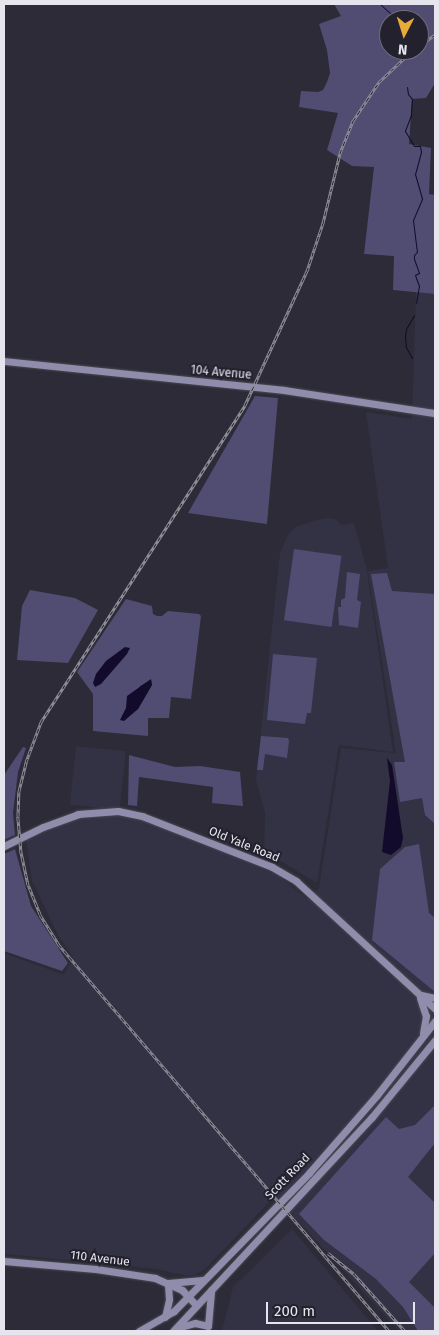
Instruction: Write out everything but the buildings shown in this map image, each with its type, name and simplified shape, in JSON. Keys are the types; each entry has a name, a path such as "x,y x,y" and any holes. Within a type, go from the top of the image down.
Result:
{"main road":[{"name":"104 Avenue","path":"4,361 284,390 435,413"},
{"name":"Old Yale Road","path":"4,846 78,814 118,811 142,816 272,867 296,881 435,1009"},
{"path":"418,994 435,998"},
{"path":"418,994 426,1016 426,1026 422,1038"},
{"name":"Scott Road","path":"139,1331 165,1317 188,1297 309,1173 366,1108 435,1021"},
{"name":"Scott Road","path":"173,1330 372,1117 435,1040"},
{"name":"110 Avenue","path":"4,1261 96,1269 155,1278 168,1283 196,1305"},
{"path":"165,1317 169,1299 168,1283 203,1280"},
{"path":"173,1330 195,1323 208,1326 211,1290"}],"shaded area":[{"path":"334,4 435,4 435,83 426,98 412,99 409,144 431,148 429,194 435,195 435,294 393,290 394,256 364,254 374,167 352,166 327,150 338,113 299,107 301,91 318,92 323,90 330,73 327,50 319,24 341,16"},
{"path":"416,292 435,294 435,1331 399,1331 275,1196 205,1269 195,1275 188,1276 156,1269 4,1254 4,953 64,975 73,957 58,935 32,881 26,840 64,821 90,815 127,814 174,831 279,876 307,899 319,888 341,748 396,753 368,571 388,568 366,412 412,419"},
{"path":"255,396 278,398 267,524 188,513"},
{"path":"325,518 335,519 342,525 354,523 367,570 393,752 339,745 317,883 264,851 265,813 256,779 280,553 288,535 297,526"},
{"path":"294,549 342,556 332,627 284,620"},
{"path":"347,572 360,574 357,600 361,602 358,628 339,625 338,607 341,607 341,600 345,598"},
{"path":"387,573 392,591 435,594 435,824 425,815 422,798 400,802 394,762 405,762 371,574"},
{"path":"30,590 75,598 98,610 68,663 17,660 22,606"},
{"path":"126,599 152,606 153,614 157,616 162,616 168,611 199,614 201,616 191,699 171,697 169,718 148,718 148,736 93,731 93,694 77,672","holes":["151,680 152,685 138,709 122,716 140,686"]},
{"path":"125,647 130,648 127,654 101,684 95,687 93,683 96,674 106,661"},
{"path":"273,654 317,658 311,713 307,713 305,724 267,720"},
{"path":"151,679 152,685 138,709 124,721 120,720 126,708 127,696"},
{"path":"261,736 288,738 287,758 265,754 263,770 257,770"},
{"path":"76,746 126,751 120,810 70,805"},
{"path":"23,747 26,748 18,772 13,813 15,835 4,840 4,775"},
{"path":"129,755 175,767 200,766 240,772 243,806 212,803 213,787 139,777 137,806 128,805"},
{"path":"387,758 392,765 403,838 401,847 391,855 382,852 390,781"},
{"path":"419,844 429,913 435,918 435,992 372,940 380,869 405,847"},
{"path":"15,849 31,906 68,963 62,971 4,951 4,854"},
{"path":"435,1105 435,1143 408,1177 435,1203 435,1253 409,1282 435,1308 435,1331 418,1331 403,1307 376,1279 324,1240 299,1214 386,1117 399,1129 415,1125"},
{"path":"292,1229 378,1331 222,1331 233,1287"}],"waterway":[{"path":"380,4 387,10"},
{"path":"407,87 408,94 412,99 411,115 405,131 414,146 420,146 421,152 415,174 422,199 413,220 417,252 414,255 414,259 419,273 415,275 419,286 416,303"},
{"path":"412,358 406,347 405,337 406,329 414,315"}],"railway":[{"path":"429,39 435,35"},
{"path":"389,1331 59,945 40,914 28,885 21,853 18,816 19,791 26,762 41,722 245,405 307,271 323,223 340,153 353,121 379,82 402,60"},
{"path":"328,1253 354,1274 405,1331"}]}
